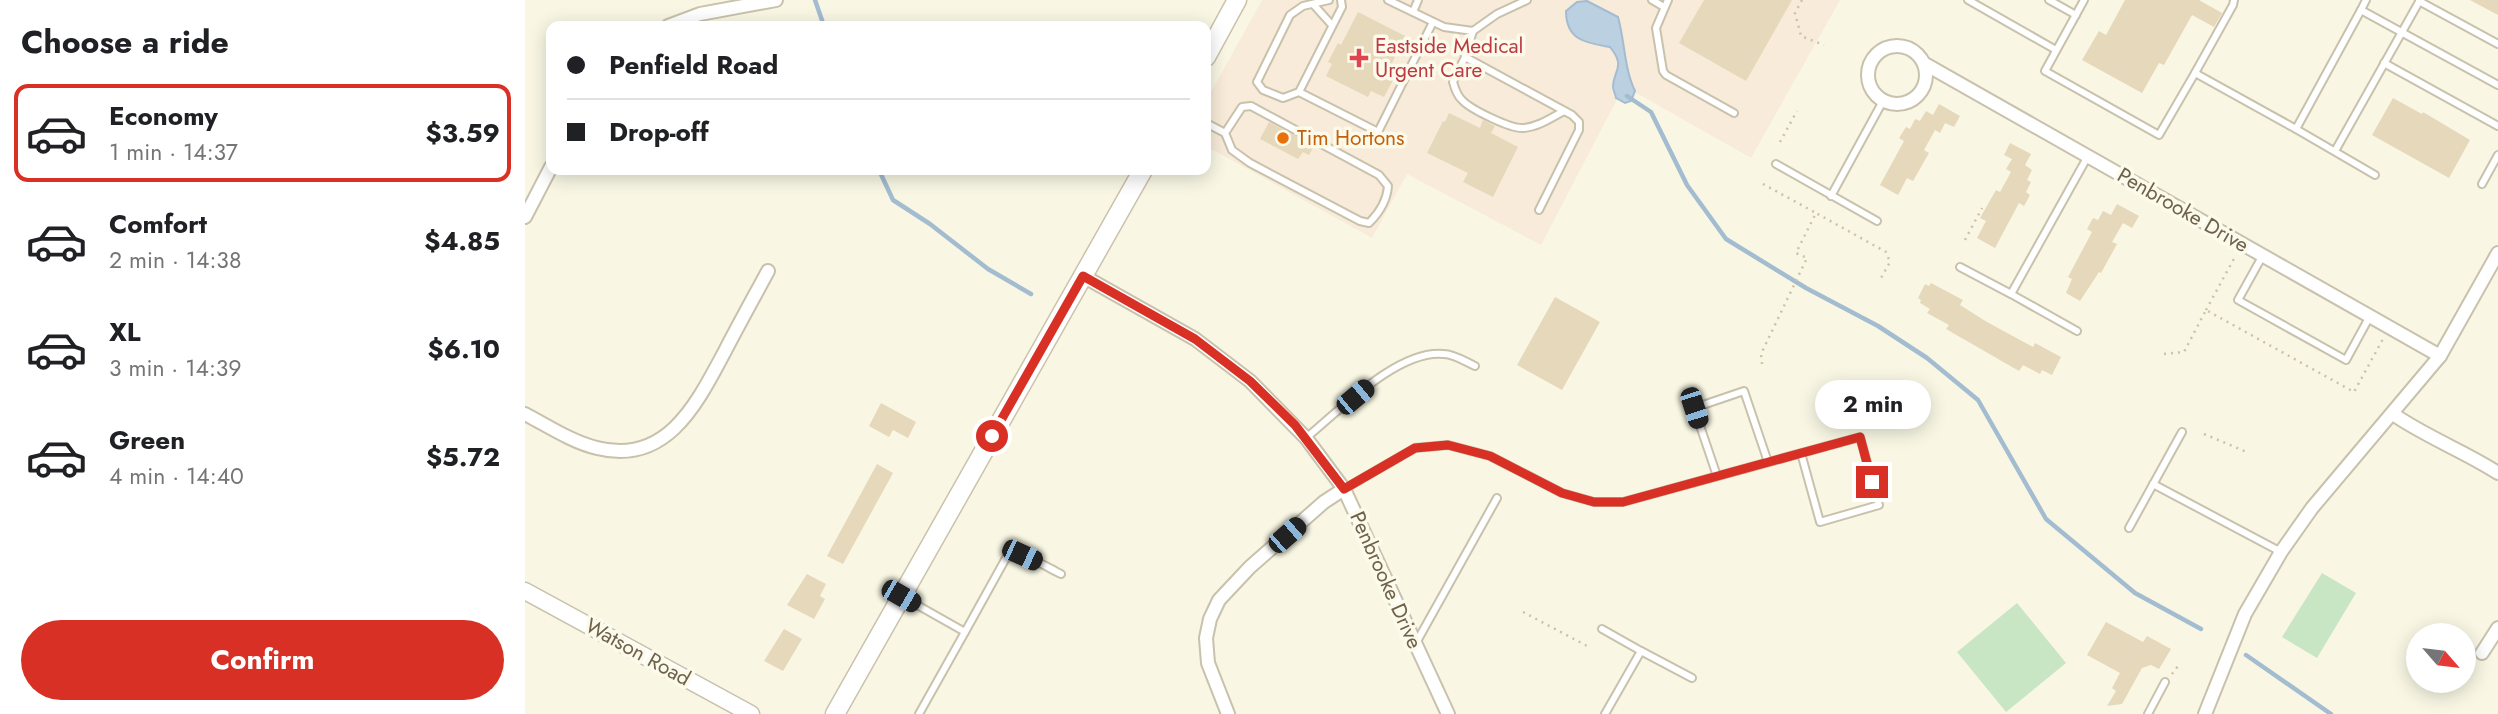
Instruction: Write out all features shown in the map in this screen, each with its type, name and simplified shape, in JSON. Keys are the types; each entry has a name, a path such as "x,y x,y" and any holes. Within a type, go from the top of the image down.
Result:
{"main road":[{"path":"1211,48 1237,0"},
{"path":"835,714 1140,175"}],"street":[{"path":"681,21 700,14 776,0"},
{"name":"Penbrooke Drive","path":"1883,101 1871,88 1868,69 1878,54 1895,46 1913,51 1925,64 2440,356"},
{"path":"1883,101 1903,104 1920,94 1924,85 1925,64"},
{"path":"525,217 547,175"},
{"path":"2205,714 2245,614 2281,552 2312,508 2440,356 2498,253"},
{"path":"525,414 597,448 616,451 634,450 667,436 698,401 768,271"},
{"name":"Penbrooke Drive","path":"1083,276 1195,339 1250,381 1306,438 1344,489 1448,714"},
{"path":"2393,414 2418,431 2476,459 2498,473"},
{"path":"1228,714 1208,663 1206,638 1210,619 1219,600 1250,567 1324,502 1344,489"},
{"name":"Watson Road","path":"525,591 751,714"},
{"path":"2482,653 2498,628"}],"lane":[{"path":"1329,0 1303,6 1290,15 1257,82 1263,90 1283,99 1299,92 1331,24 1342,7 1341,0"},
{"path":"1388,0 1444,27 1473,31"},
{"path":"1413,12 1418,0"},
{"path":"1527,0 1497,14 1473,31 1453,82 1464,103 1515,128 1527,128 1564,111"},
{"path":"1652,0 1666,4 1656,28 1663,71 1734,113"},
{"path":"1968,0 2056,50"},
{"path":"2049,0 2076,15"},
{"path":"2084,0 2045,71 2159,135 2234,0"},
{"path":"2296,129 2366,0"},
{"path":"2335,151 2419,1 2498,44"},
{"path":"1313,4 1331,24"},
{"path":"2361,10 2498,85"},
{"path":"1299,92 1378,132 1433,22"},
{"path":"1465,57 1564,111 1579,122 1579,130 1539,210"},
{"path":"2384,63 2498,126"},
{"path":"2195,74 2375,174"},
{"path":"1831,195 1883,101"},
{"path":"1211,126 1226,133 1232,150 1250,163 1360,221 1369,222 1377,216 1388,196 1388,186 1379,175 1251,106 1242,107 1226,133"},
{"path":"2482,184 2498,155"},
{"path":"2011,294 2088,156"},
{"path":"1776,164 1877,221"},
{"path":"2263,255 2238,300 2346,360 2371,316"},
{"path":"1960,267 2077,331"},
{"path":"1306,438 1372,383 1402,364 1424,356 1445,353 1475,366"},
{"path":"1717,476 1694,408 1744,391 1768,462"},
{"path":"2129,528 2182,432"},
{"path":"1344,489 1415,448 1448,445 1490,456 1562,493 1594,502 1623,502 1768,462 1801,453 1860,437 1879,505 1820,522 1801,453"},
{"path":"2154,484 2281,552"},
{"path":"1415,645 1497,498"},
{"path":"919,714 1006,558 1022,555 1061,574"},
{"path":"901,596 965,632"},
{"path":"1602,629 1692,678"},
{"path":"1605,714 1641,651"},
{"path":"2148,714 2165,682"}],"path":[{"path":"1803,0 1795,13 1801,36 1824,45"},
{"path":"1780,142 1797,111"},
{"path":"1763,184 1886,252 1889,262 1881,278"},
{"path":"1965,240 1982,208"},
{"path":"1762,364 1761,354 1807,258 1796,253 1816,213"},
{"path":"2164,354 2183,352 2237,255"},
{"path":"2206,310 2354,392 2383,338"},
{"path":"2204,434 2249,453"},
{"path":"1523,612 1589,646"}],"shaded area":[{"path":"1262,0 1840,0 1751,158 1624,86 1541,245 1407,174 1372,238 1211,149 1211,92"}],"green space":[{"path":"2322,573 2356,593 2317,658 2282,637"},
{"path":"2017,603 2066,663 2006,712 1957,652"}],"water":[{"path":"1587,1 1618,17 1635,91 1631,101 1625,103 1616,98 1613,87 1618,64 1610,47 1579,39 1570,29 1566,11 1577,2"}],"building":[{"path":"1704,0 1792,0 1746,81 1679,43"},
{"path":"2125,0 2199,0 2222,13 2214,27 2192,15 2164,65 2159,63 2142,93 2082,60 2099,31 2106,35"},
{"path":"2470,0 2498,0 2498,15"},
{"path":"1358,12 1405,36 1392,63 1400,67 1384,97 1371,91 1368,97 1326,76 1332,64 1328,62 1338,43 1341,45"},
{"path":"2393,98 2470,140 2449,178 2372,135"},
{"path":"1939,104 1960,116 1954,127 1945,123 1940,133 1935,130 1924,150 1929,153 1913,181 1907,178 1898,195 1880,185 1904,141 1899,138 1906,127 1910,129 1915,119 1920,121 1926,111 1933,115"},
{"path":"1449,113 1480,128 1483,120 1495,126 1491,133 1518,147 1493,197 1463,182 1468,173 1427,153"},
{"path":"1269,122 1314,146 1309,155 1303,152 1298,159 1260,139"},
{"path":"2010,143 2031,154 2025,165 2032,170 2027,180 2031,182 2026,192 2030,195 2024,206 2019,203 1995,248 1977,238 1986,221 1980,218 1996,190 2000,192 2011,172 2006,169 2012,159 2004,155"},
{"path":"2117,204 2139,216 2132,228 2123,223 2112,242 2117,244 2101,273 2099,272 2080,301 2066,293 2072,279 2068,277 2092,232 2087,229 2093,218 2098,220 2103,211 2111,215"},
{"path":"1931,283 1963,300 1960,305 1987,322 2033,347 2035,343 2061,357 2052,375 2042,370 2040,374 2023,365 2019,371 1946,329 1949,325 1927,313 1930,309 1920,303 1918,298 1925,284 1929,286"},
{"path":"1555,297 1600,322 1562,390 1517,365"},
{"path":"881,403 916,422 908,438 893,430 889,437 869,426"},
{"path":"877,464 893,473 843,564 827,556"},
{"path":"807,574 826,584 820,596 825,599 814,619 787,605"},
{"path":"2106,622 2143,642 2147,636 2171,649 2159,669 2151,665 2142,668 2122,704 2107,706 2116,691 2112,688 2120,673 2087,655"},
{"path":"784,629 802,639 783,671 764,661"}],"waterway":[{"path":"815,0 822,21"},
{"path":"1627,96 1651,112 1687,185 1726,239 1806,288 1878,326 1927,358 1978,400 2046,519 2135,593 2201,629"},
{"path":"881,175 893,200 930,224 988,269 1031,294"},
{"path":"2246,655 2331,714"}],"place":[{"name":"Eastside Medical Urgent Care","path":"1359,58"},
{"name":"Tim Hortons","path":"1283,138"}],"route":[{"path":"992,436 1083,276 1195,339 1250,381 1295,425 1344,489 1415,448 1448,445 1490,456 1562,493 1594,502 1623,502 1860,437 1872,482"}]}
